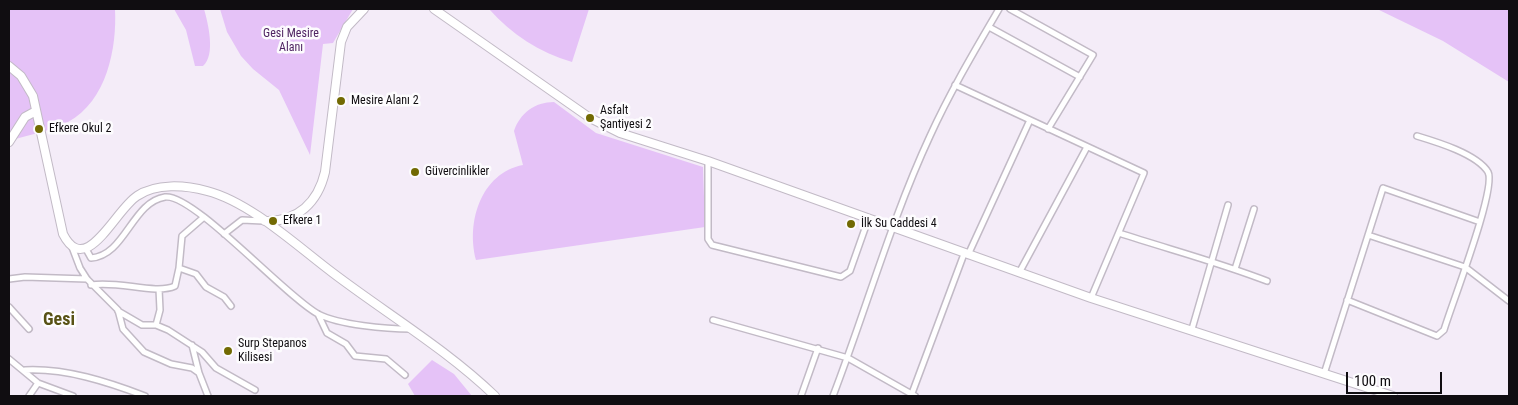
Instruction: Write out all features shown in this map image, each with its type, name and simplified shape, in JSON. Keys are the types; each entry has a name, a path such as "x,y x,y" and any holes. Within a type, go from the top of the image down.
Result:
{"street":[{"path":"224,234 242,220 263,221 290,218 304,210 314,199 322,186 325,172 341,42 347,27 364,9"},
{"path":"434,9 590,118 628,136 708,161 868,220 893,227 1091,298 1192,329 1393,396"},
{"path":"833,396 893,227 929,137 955,85 999,9"},
{"path":"1010,9 1093,55 1048,129"},
{"path":"989,27 1080,77"},
{"path":"9,66 26,84 36,111 62,234 72,247 80,268 91,285 118,310 142,325 156,325 168,330 202,352 216,368 255,390"},
{"path":"955,85 1144,173 1091,298"},
{"path":"9,142 25,117 36,111"},
{"path":"713,320 848,358 913,396 966,254 1030,120"},
{"path":"1347,300 1439,336 1444,330 1480,222 1490,179 1486,169 1453,147 1417,136"},
{"path":"1019,272 1087,147"},
{"path":"708,161 708,239 712,245 841,277 850,270 868,220"},
{"path":"72,247 86,249 94,244 126,204 138,194 152,189 180,186 208,191 234,202 263,221 453,359 495,396"},
{"path":"1324,374 1383,188 1480,222"},
{"path":"86,249 91,258 105,255 118,243 136,217 151,204 164,197 174,199 204,217 282,288 318,314 355,324 391,329 412,329"},
{"path":"1192,329 1228,205"},
{"path":"1236,269 1254,209"},
{"path":"91,285 120,283 159,290 166,290 175,286 182,236 204,217"},
{"path":"1119,233 1267,280"},
{"path":"1368,235 1465,267 1509,301"},
{"path":"179,268 196,274 206,287 224,297 231,306"},
{"path":"9,279 40,277 87,279"},
{"path":"156,325 160,310 159,290"},
{"path":"9,307 29,329"},
{"path":"118,310 123,329 144,352 171,364 192,368 199,373"},
{"path":"318,314 327,333 346,344 355,356 386,359 405,375"},
{"path":"192,345 199,373 208,396"},
{"path":"801,396 818,348"},
{"path":"9,359 26,370 38,383 74,396"},
{"path":"26,370 42,369 78,376 118,386 145,396"},
{"path":"29,396 38,383"}],"green space":[{"path":"9,9 115,9 115,24 114,40 107,72 101,87 92,101 81,113 68,122 9,141"},
{"path":"174,9 204,9 209,30 210,47 207,61 203,66 195,66 186,30"},
{"name":"Gesi Mesire Alanı","path":"220,9 353,9 333,43 323,44 310,155 279,90 253,69 241,56 227,32"},
{"path":"489,9 589,9 572,62 537,48 507,27"},
{"path":"1377,9 1509,9 1509,82 1443,41"},
{"path":"554,102 596,133 703,167 705,227 476,260 473,230 475,215 480,201 487,189 497,178 509,170 523,165 514,131 520,119 529,110 541,104"},
{"path":"432,360 454,374 472,396 415,396 408,384"}],"place":[{"name":"Mesire Alanı 2","path":"341,101"},
{"name":"Asfalt Şantiyesi 2","path":"590,118"},
{"name":"Efkere Okul 2","path":"39,129"},
{"name":"Güvercinlikler","path":"415,172"},
{"name":"Efkere 1","path":"273,221"},
{"name":"İlk Su Caddesi 4","path":"851,224"},
{"name":"Surp Stepanos Kilisesi","path":"228,351"}],"district":[{"name":"Gesi","path":"59,320"}]}
